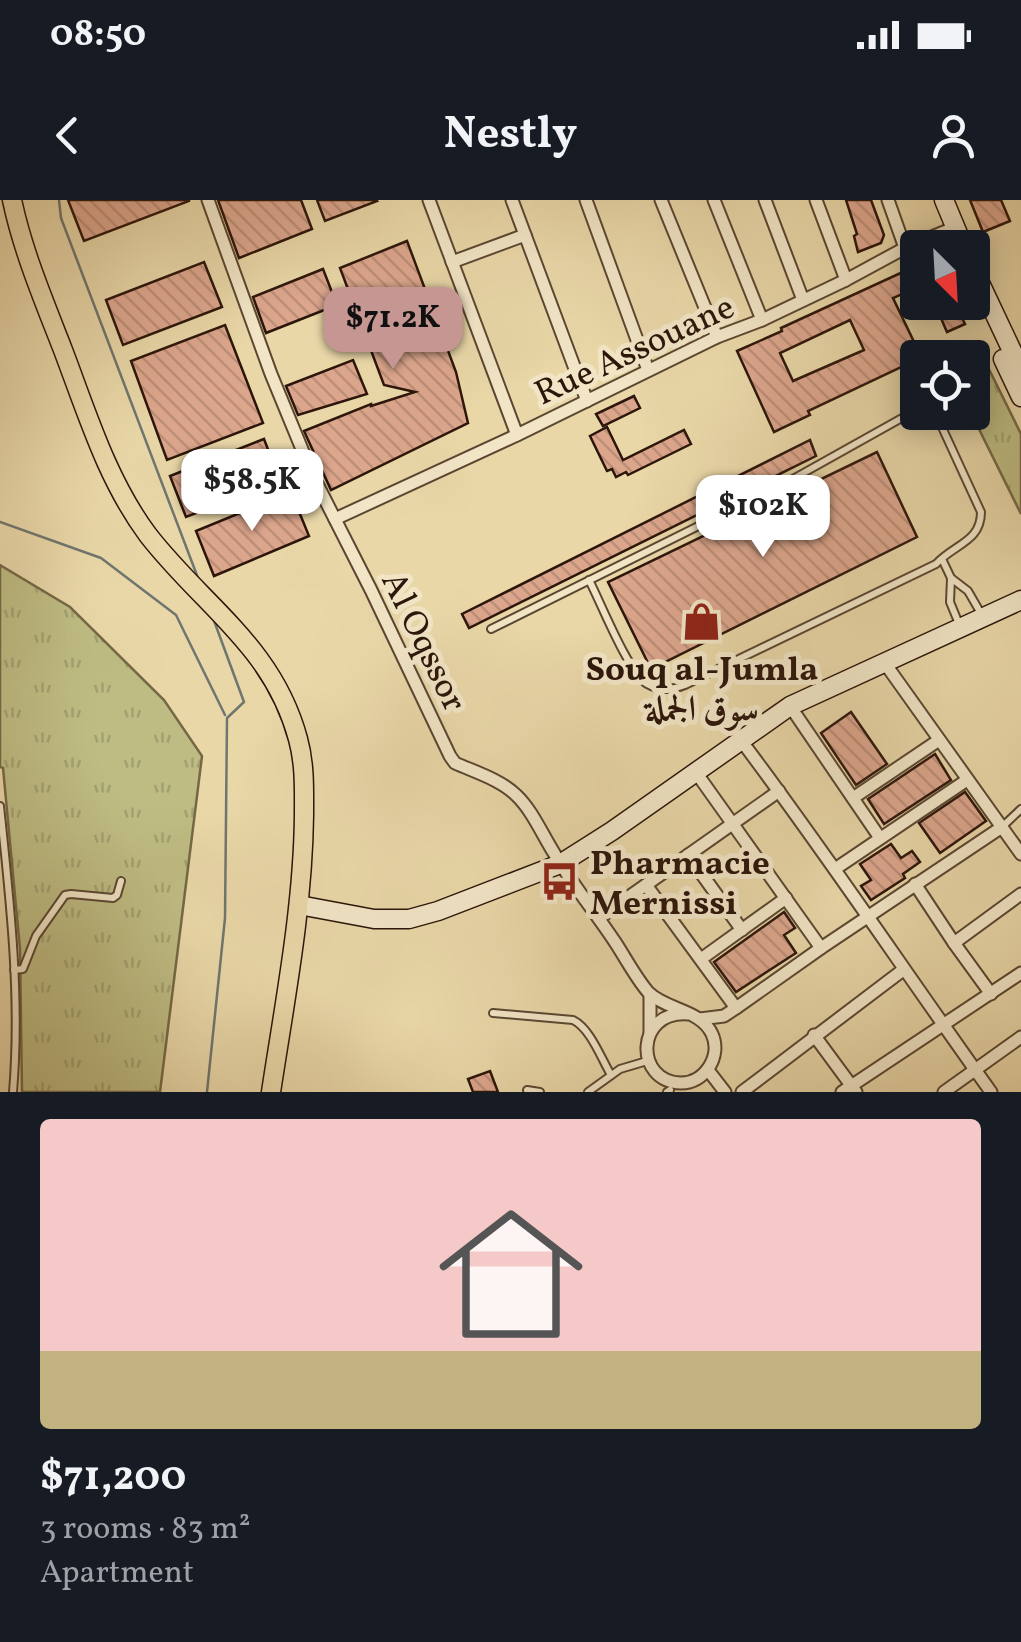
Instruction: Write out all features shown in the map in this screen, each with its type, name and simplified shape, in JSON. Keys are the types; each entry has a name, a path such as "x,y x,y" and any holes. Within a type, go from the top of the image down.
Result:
{"main road":[{"path":"12,200 36,282 108,468 123,497 150,537 235,628 274,678 299,743 304,778 304,866 272,1092"}],"street":[{"name":"Al Oqssor","path":"208,200 312,476 452,760 518,796 650,994 694,1017"},
{"path":"429,200 517,435"},
{"path":"512,200 587,402"},
{"path":"586,200 648,370"},
{"path":"661,200 717,337"},
{"path":"714,200 762,320"},
{"path":"765,200 803,300"},
{"path":"816,200 846,280"},
{"path":"888,200 900,234"},
{"path":"931,200 948,230"},
{"path":"944,200 950,230"},
{"path":"452,262 525,235"},
{"name":"Rue Assouane","path":"335,519 717,337 762,320 900,251"},
{"path":"990,304 1021,370"},
{"path":"984,320 1021,397"},
{"path":"299,905 374,919 409,918 438,911 560,864 790,706 1021,600"},
{"path":"884,662 1021,854"},
{"path":"790,706 880,838"},
{"path":"740,739 991,1092"},
{"path":"853,798 939,740"},
{"path":"695,771 821,948"},
{"path":"835,869 967,780"},
{"path":"599,918 779,791"},
{"path":"650,1033 673,1014 724,1016 1002,827"},
{"path":"688,855 742,930"},
{"path":"916,884 991,994"},
{"path":"646,885 736,1008"},
{"path":"954,943 1021,894"},
{"path":"701,959 786,898"},
{"path":"742,1092 903,970"},
{"path":"814,1035 850,1090 1021,972"},
{"path":"650,994 646,1052 653,1070 670,1089 689,1087 708,1070 724,1016"},
{"path":"694,1017 710,1030 715,1043"},
{"path":"944,1092 1021,1038"},
{"path":"708,1070 725,1092"}],"lane":[{"path":"490,629 807,472 900,419"},
{"path":"589,580 638,676 653,686 672,689 685,685 936,564 973,536 980,528 982,512 943,430"},
{"path":"941,558 951,578 972,597 983,617"},
{"path":"951,578 950,602 960,627"},
{"path":"0,806 12,926 16,1052 13,1092"},
{"path":"1002,827 1021,808"},
{"path":"14,970 26,964 36,936 61,898 71,894 113,898 120,880"},
{"path":"493,1013 573,1020 584,1025 611,1075"},
{"path":"588,1092 620,1069 648,1061"},
{"path":"527,1090 540,1092"}],"green space":[{"path":"990,371 1021,434 1021,514 979,430 990,430"},
{"path":"0,565 70,607 164,700 202,756 160,1092 22,1092 20,949 0,767"}],"building":[{"path":"68,200 189,200 189,201 84,241"},
{"path":"218,200 301,200 312,229 239,258"},
{"path":"317,200 376,200 377,201 325,221"},
{"path":"846,200 871,200 884,235 881,243 858,252 854,236 857,234"},
{"path":"970,200 1001,200 1010,221 982,230"},
{"path":"407,241 456,372 468,423 331,490 304,431 371,404 415,392 384,385 340,268"},
{"path":"204,262 222,307 123,345 106,300"},
{"path":"323,269 337,305 266,333 253,297"},
{"path":"900,273 900,295 893,298 900,320 913,340 900,340 900,368 808,411 810,415 774,432 737,351 782,331 781,328","holes":["850,320 864,350 793,381 780,353"]},
{"path":"942,320 963,320 965,324 947,332"},
{"path":"225,325 263,423 167,460 131,361"},
{"path":"353,360 367,394 298,415 286,386"},
{"path":"634,396 640,408 603,426 596,414"},
{"path":"607,427 623,460 684,430 691,444 628,475 626,472 616,477 612,469 607,471 590,436"},
{"path":"264,439 280,481 186,517 170,476"},
{"path":"810,440 816,456 469,628 462,614"},
{"name":"Souq al-Jumla سوق الجملة","path":"877,452 917,537 651,669 608,582"},
{"path":"291,492 309,536 214,576 196,531"},
{"path":"851,712 887,764 856,785 821,733"},
{"path":"935,754 951,780 884,824 868,799"},
{"path":"965,792 986,821 940,853 919,823"},
{"path":"891,844 901,858 912,851 920,862 903,874 905,878 871,900 861,886 871,880 860,864"},
{"path":"784,912 795,928 784,935 796,953 736,992 714,962"},
{"path":"490,1071 498,1092 473,1092 468,1079"}],"waterway":[{"path":"59,200 61,218 198,578"},
{"path":"0,522 101,558 176,615 225,715"},
{"path":"207,1092 225,918 227,718 244,702 213,618"}],"place":[{"name":"Souq al-Jumla سوق الجملة","path":"702,621"},
{"name":"Pharmacie Mernissi","path":"560,882"}]}
